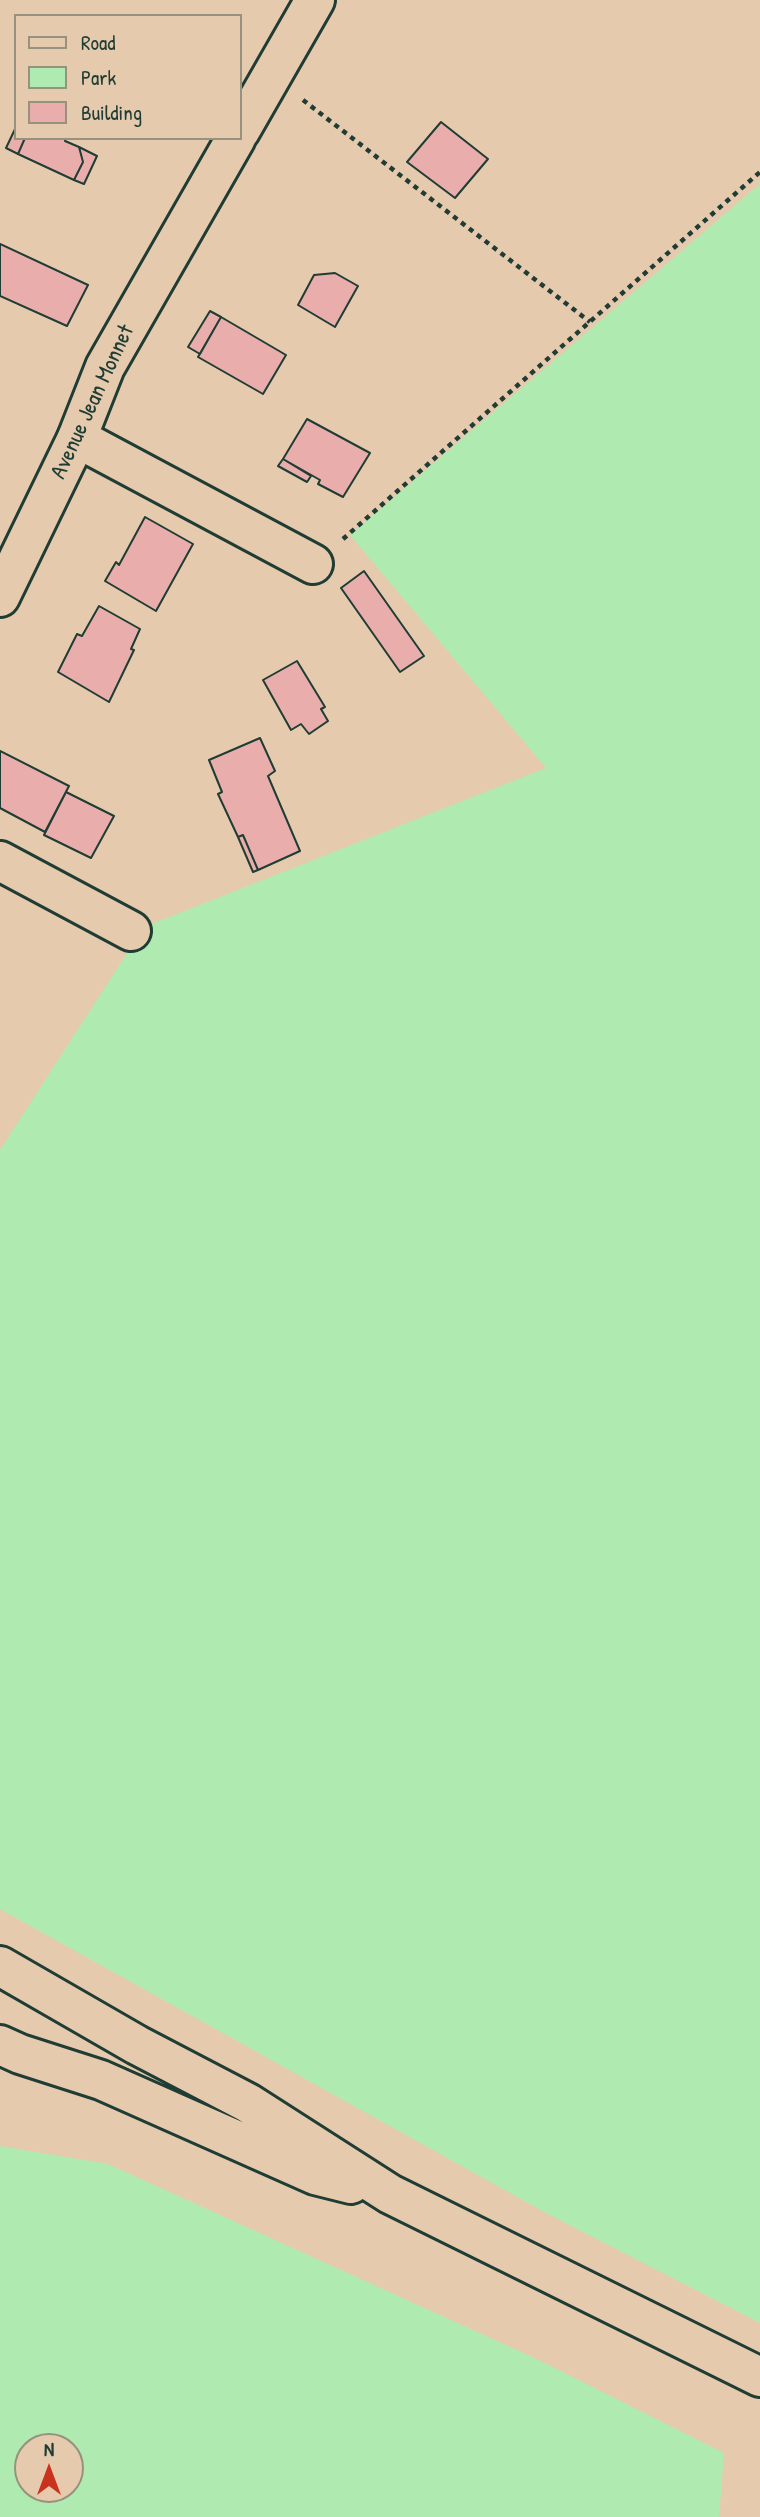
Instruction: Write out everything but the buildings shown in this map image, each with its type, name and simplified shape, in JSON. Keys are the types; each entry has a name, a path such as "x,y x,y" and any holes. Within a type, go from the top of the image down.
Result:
{"main road":[{"path":"242,128 315,0"},
{"name":"Avenue Jean Monnet","path":"0,597 77,438 105,367 235,140"},
{"path":"77,438 313,564"},
{"path":"0,862 131,931"},
{"path":"0,1966 137,2045 248,2103 390,2194 760,2377"},
{"path":"0,2020 101,2080"},
{"path":"0,2045 101,2080 315,2175 390,2194"}],"path":[{"path":"272,76 590,322"},
{"path":"313,564 760,172"}],"green space":[{"path":"760,184 760,2323 546,2213 0,1909 0,1150 144,927 546,768 350,535"},
{"path":"0,2146 108,2164 541,2361 724,2453 719,2517 0,2517"}]}
